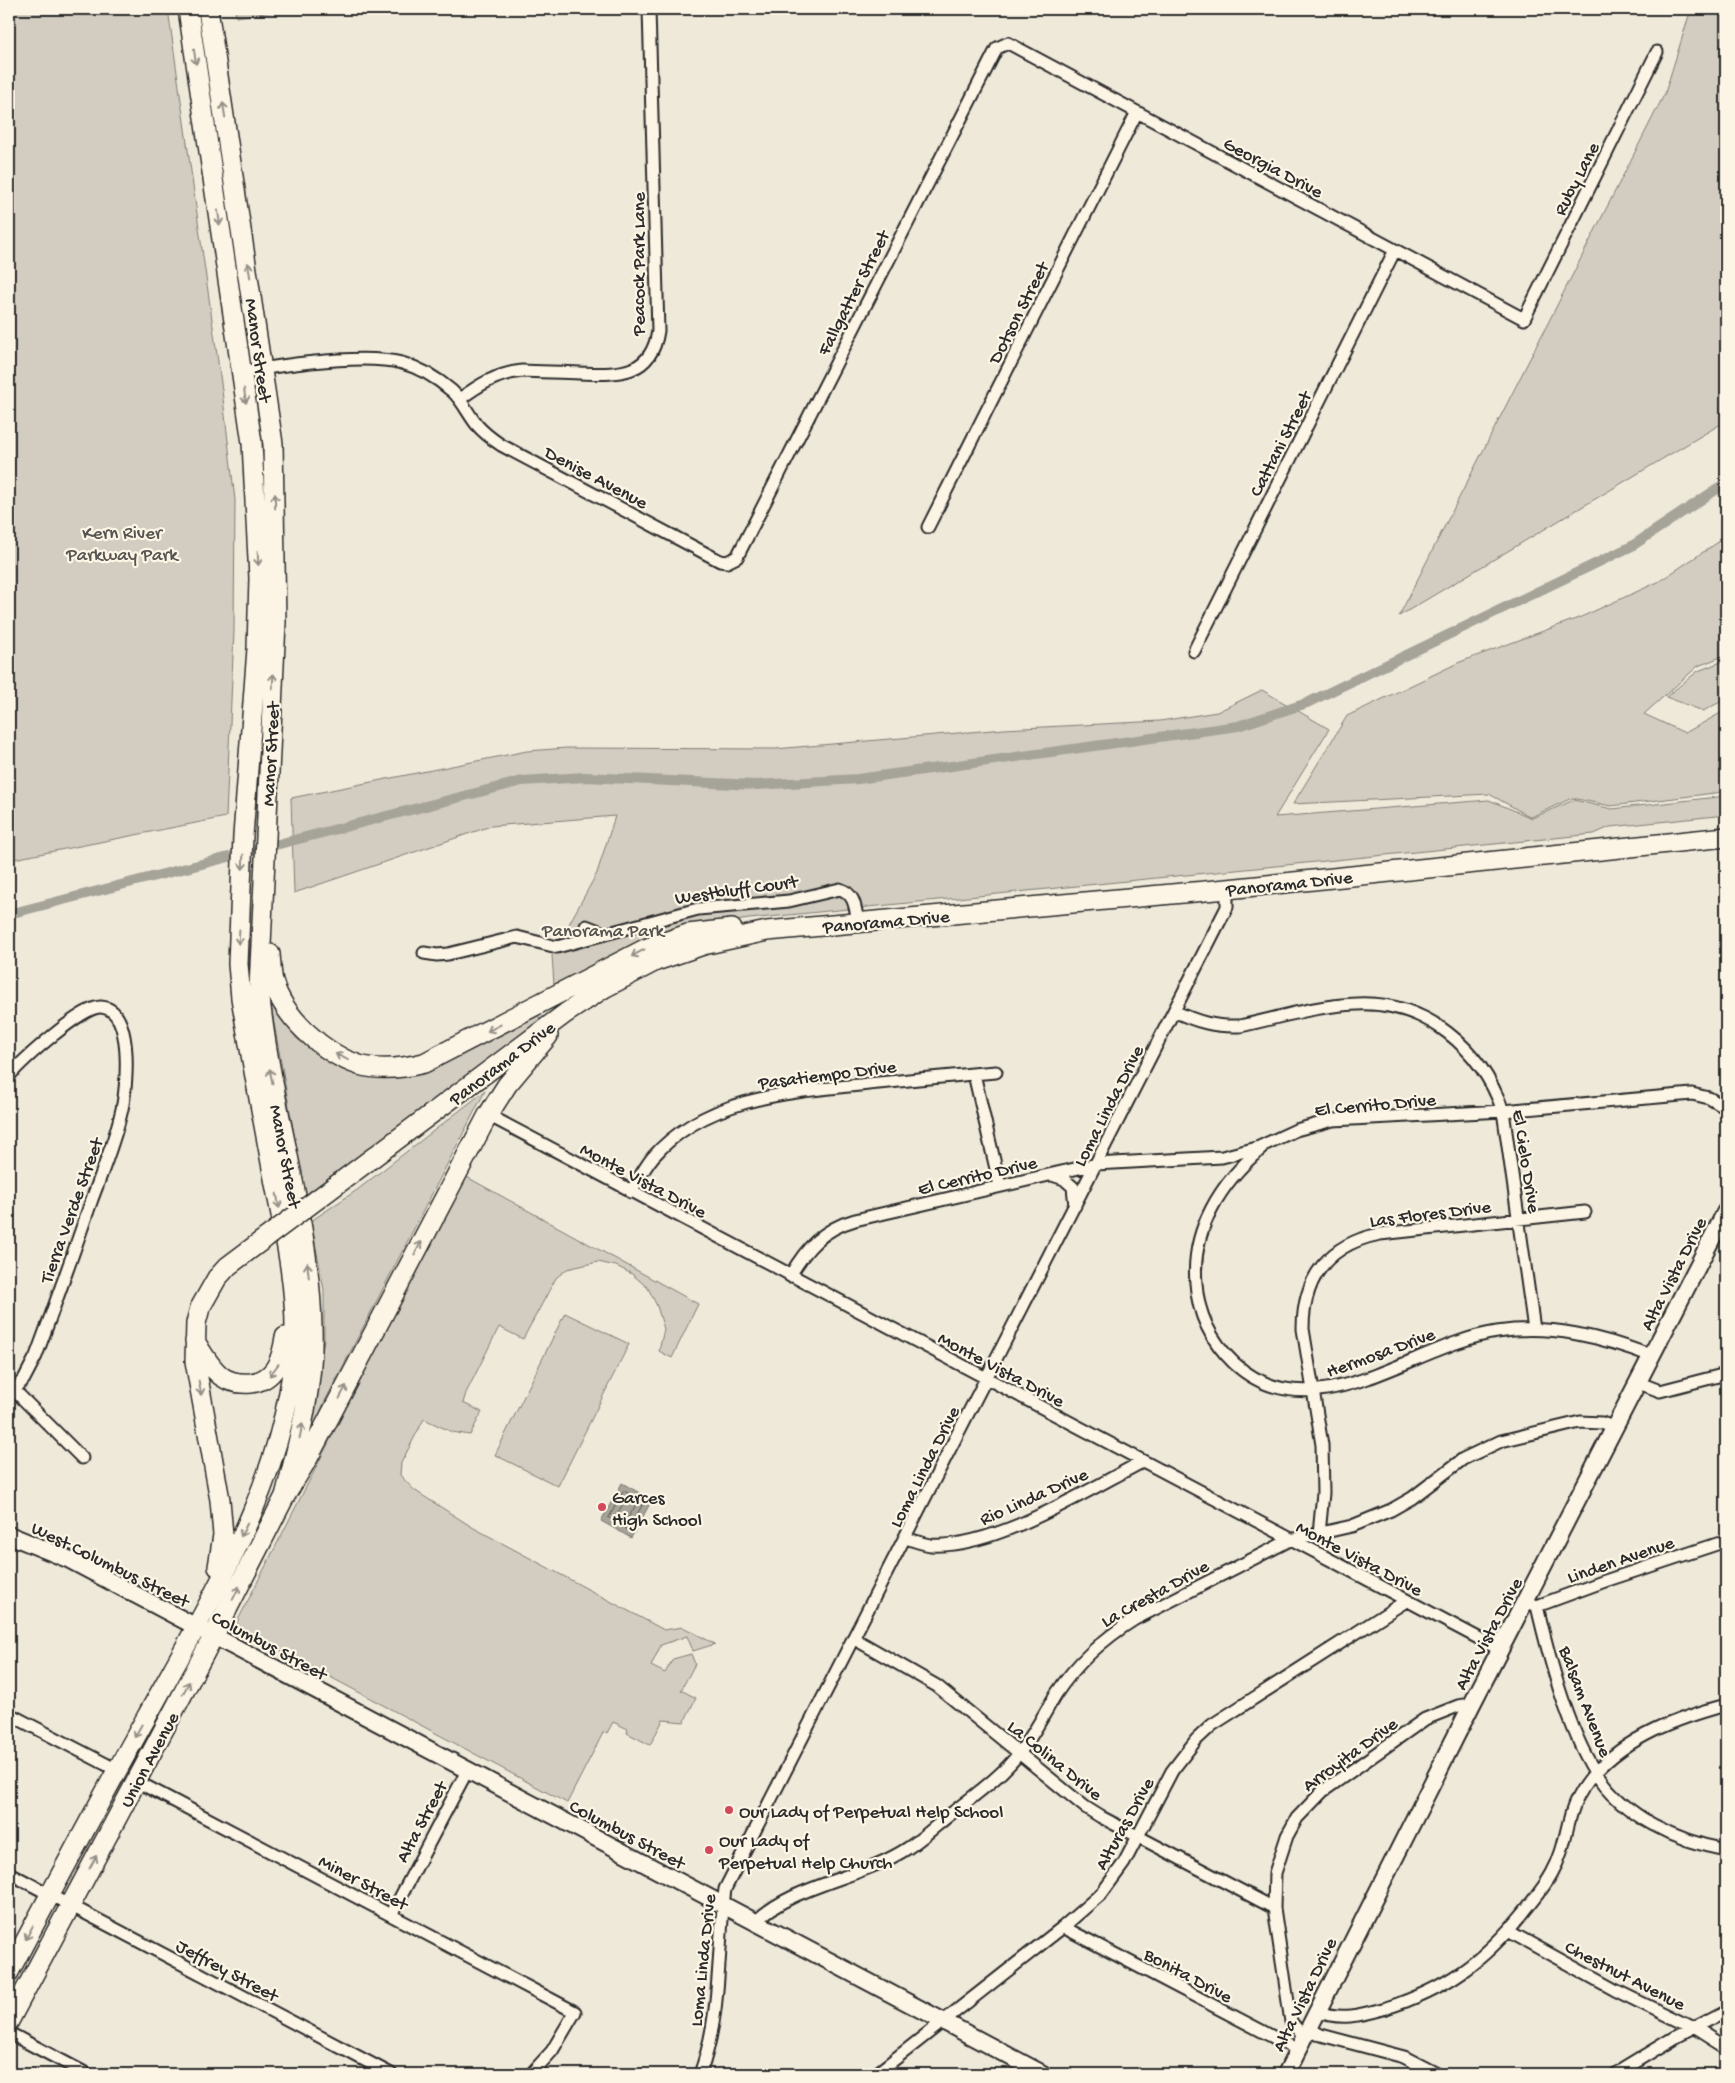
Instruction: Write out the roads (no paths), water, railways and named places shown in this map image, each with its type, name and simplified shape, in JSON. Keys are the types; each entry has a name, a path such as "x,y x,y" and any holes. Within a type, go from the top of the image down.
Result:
{"main road":[{"name":"Manor Street","path":"188,9 252,443 259,578 257,649 244,836 238,964 241,998 286,1244 295,1333 292,1374 280,1432 263,1485"},
{"name":"Manor Street","path":"208,9 273,444 276,578 259,988 263,1035 306,1254 312,1328 311,1365 305,1408 284,1496"},
{"name":"Panorama Drive","path":"204,1609 221,1559 223,1535 220,1500 195,1361 194,1340 200,1308 217,1278 228,1266 566,1013 604,988 656,961 703,945 767,931 1227,889 1726,838"},
{"path":"262,924 269,946 273,982 287,1012 326,1048 340,1056 359,1065 395,1068 424,1063 645,949 688,934 700,931 853,922"},
{"path":"284,1496 308,1458 488,1115 507,1085 566,1013"},
{"name":"Alta Vista Drive","path":"1286,2074 1472,1704 1501,1650 1532,1603 1615,1428 1726,1211"},
{"path":"194,1340 211,1365 222,1376 243,1384 257,1382 268,1377 278,1365 283,1352 291,1289"},
{"name":"Union Avenue","path":"9,1972 195,1627 247,1524 263,1485"},
{"name":"Union Avenue","path":"9,2021 213,1637 284,1496"},
{"name":"West Columbus Street","path":"9,1535 68,1559 195,1627"},
{"name":"Columbus Street","path":"195,1627 1043,2074"}],"street":[{"name":"Peacock Park Lane","path":"460,399 480,384 508,373 522,371 624,373 640,365 653,350 658,331 649,9"},
{"name":"Georgia Drive","path":"1008,43 1524,319"},
{"name":"Fallgatter Street","path":"732,560 737,557 990,58 997,48 1008,43"},
{"name":"Ruby Lane","path":"1524,319 1657,52"},
{"name":"Dotson Street","path":"928,526 1137,112"},
{"name":"Cattani Street","path":"1194,651 1395,250"},
{"path":"242,372 342,361 385,360 402,363 429,374 460,399"},
{"name":"Denise Avenue","path":"460,399 477,424 501,445 720,561 732,560"},
{"name":"Westbluff Court","path":"424,953 448,954 517,937 557,947 698,909 790,901 840,889 851,895 854,901 853,922"},
{"name":"Loma Linda Drive","path":"700,2074 707,2055 716,2012 725,1889 987,1380 1227,907 1227,889"},
{"path":"586,926 604,933"},
{"name":"El Cielo Drive","path":"1174,1011 1196,1021 1225,1027 1240,1026 1340,1005 1372,1004 1399,1008 1434,1023 1466,1047 1489,1077 1503,1111 1520,1219 1534,1329"},
{"name":"Tierra Verde Street","path":"9,1076 29,1055 90,1009 104,1007 111,1010 121,1024 126,1060 126,1085 117,1128 36,1356 24,1379 12,1393"},
{"name":"Pasatiempo Drive","path":"631,1192 643,1171 666,1144 700,1121 746,1102 794,1091 996,1072"},
{"path":"974,1074 1000,1186"},
{"name":"El Cerrito Drive","path":"790,1276 800,1258 818,1238 844,1223 1096,1164 1222,1157 1241,1153 1296,1130 1333,1120 1503,1111 1692,1094 1709,1098 1726,1108"},
{"name":"Monte Vista Drive","path":"488,1115 1501,1650"},
{"name":"Hermosa Drive","path":"1275,1140 1246,1161 1233,1175 1212,1208 1199,1245 1195,1279 1197,1295 1206,1326 1215,1341 1238,1366 1267,1383 1282,1388 1313,1392 1351,1384 1450,1343 1475,1336 1534,1329 1582,1333 1652,1356"},
{"path":"1050,1175 1064,1179 1073,1187 1075,1206"},
{"name":"Las Flores Drive","path":"1319,1534 1323,1466 1303,1329 1304,1307 1309,1287 1317,1272 1338,1251 1351,1243 1380,1234 1585,1212"},
{"path":"1697,1383 1726,1374"},
{"path":"1639,1383 1660,1391 1726,1379"},
{"path":"12,1393 82,1458"},
{"name":"La Cresta Drive","path":"755,1922 767,1910 784,1900 869,1870 909,1847 994,1780 1020,1753 1068,1676 1100,1643 1135,1619 1290,1540 1352,1526 1391,1510 1412,1498 1463,1459 1502,1441 1580,1422 1602,1423 1615,1428"},
{"name":"Rio Linda Drive","path":"905,1538 930,1545 987,1537 1027,1521 1142,1462"},
{"name":"Linden Avenue","path":"1532,1603 1726,1541"},
{"name":"Alturas Drive","path":"876,2074 1064,1927 1102,1892 1124,1862 1172,1771 1196,1740 1212,1725 1406,1601"},
{"name":"Balsam Avenue","path":"1532,1603 1557,1681 1595,1772 1628,1807 1649,1822 1683,1839 1726,1850"},
{"name":"La Colina Drive","path":"853,1638 937,1686 1085,1807 1274,1908"},
{"name":"Arroyita Drive","path":"1303,2039 1291,2022 1274,1908 1275,1873 1279,1855 1287,1836 1309,1804 1323,1791 1425,1720 1458,1706 1472,1704"},
{"path":"1316,2011 1330,2016 1354,2017 1410,2000 1432,1991 1466,1970 1491,1950 1544,1886 1560,1857 1574,1802 1582,1787 1595,1772 1615,1755 1659,1728 1678,1719 1726,1705"},
{"path":"9,1714 117,1770"},
{"name":"Alta Street","path":"391,1915 467,1770"},
{"name":"Miner Street","path":"136,1781 575,2012 552,2051 531,2074"},
{"name":"Jeffrey Street","path":"9,1873 391,2074"},
{"name":"Bonita Drive","path":"1064,1927 1303,2039 1321,2035 1404,2057 1437,2074"},
{"name":"Chestnut Avenue","path":"1508,1931 1615,1990 1693,2028 1726,2049"},
{"path":"1615,2074 1693,2028 1726,2012"},
{"path":"9,2033 87,2074"}],"water":[{"path":"622,1483 652,1500 631,1538 601,1521"}],"waterway":[{"path":"9,914 522,781 585,777 756,785 858,779 1238,726 1307,703 1632,546 1726,483"}],"place":[{"name":"Garces High School","path":"602,1507"},
{"name":"Our Lady of Perpetual Help School","path":"729,1810"},
{"name":"Our Lady of Perpetual Help Church","path":"709,1850"}],"park label":[{"name":"Kern River Parkway Park","path":"122,542"},
{"name":"Panorama Park","path":"603,929"}]}
